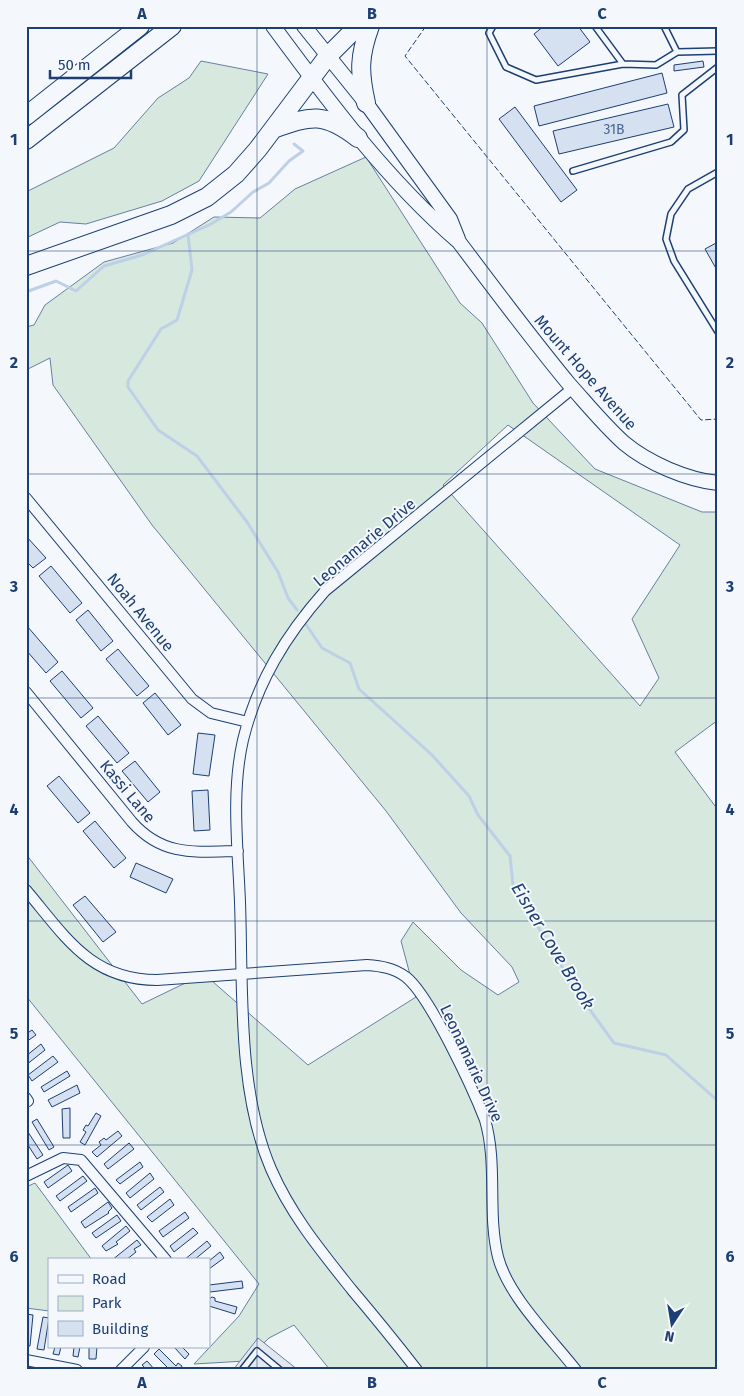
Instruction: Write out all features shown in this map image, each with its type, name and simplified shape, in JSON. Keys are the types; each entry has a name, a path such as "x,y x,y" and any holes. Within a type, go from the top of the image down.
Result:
{"highway":[{"path":"26,116 140,26"},
{"path":"26,140 172,26"},
{"path":"26,266 151,223 190,207 222,186 236,174 272,130 328,56 358,26"},
{"path":"366,103 360,76 361,59 370,26"},
{"path":"272,130 299,120 316,118 338,123 358,138"}],"street":[{"name":"Mount Hope Avenue","path":"273,26 358,138 440,226 459,242 573,388 625,444 663,466 689,476 718,483"},
{"name":"Mount Hope Avenue","path":"304,26 366,103 450,219 459,242"},
{"name":"Leonamarie Drive","path":"417,1370 305,1231 285,1198 270,1167 258,1129 247,1052 238,851 238,776 248,722 261,687 279,651 299,622 325,591 573,388"},
{"name":"Noah Avenue","path":"26,498 192,699 211,713 248,722"},
{"name":"Kassi Lane","path":"26,692 132,822 150,839 164,847 180,851 238,851"},
{"path":"26,890 78,951 96,965 112,973 129,978 149,980 243,975"},
{"name":"Leonamarie Drive","path":"243,975 375,966 400,972 418,989 427,1001 485,1120 490,1140 496,1249 501,1267 518,1296 576,1370"},
{"path":"26,1176 64,1158 81,1160 164,1258"},
{"path":"121,1370 143,1348"},
{"path":"26,1360 77,1370"}],"lane":[{"path":"493,26 489,33 506,67 536,80 623,64 656,65 677,52 718,51"},
{"path":"595,26 623,64"},
{"path":"664,26 677,52"},
{"path":"573,171 671,142 684,130 682,95 718,67"},
{"path":"718,172 688,189 671,214 666,239 674,261 718,332"},
{"path":"242,1370 257,1351 280,1370"}],"green space":[{"path":"201,61 268,74 199,181 162,201 86,224 60,222 26,238 26,192 114,148 158,98 189,78"},
{"path":"366,157 460,303 482,323 533,403 595,469 702,512 718,512 718,720 675,752 718,810 718,1370 330,1370 294,1325 269,1338 245,1361 194,1364 239,1316 259,1284 26,996 26,854 142,1004 204,974 308,1065 416,997 401,941 413,922 461,970 498,995 519,982 512,967 461,913 386,811 152,525 53,385 50,358 26,370 26,327 34,325 45,305 104,262 173,243 214,217 260,218 295,189","holes":["508,425 680,545 632,619 659,678 640,706 443,485"]},
{"path":"35,1183 91,1258 48,1258 48,1311 26,1308 26,1187"}],"shaded area":[{"path":"258,1338 298,1370 233,1370"}],"building":[{"path":"544,26 578,26 590,42 558,66 534,34"},
{"path":"703,61 704,67 674,71 674,65"},
{"path":"662,73 667,93 539,126 534,106"},
{"path":"668,104 674,127 559,154 553,131"},
{"path":"515,107 577,190 561,202 499,119"},
{"path":"718,242 718,272 705,249"},
{"path":"26,536 46,558 33,568 26,561"},
{"path":"51,566 82,603 70,613 39,576"},
{"path":"88,610 113,641 101,651 76,620"},
{"path":"27,626 58,662 46,673 26,650"},
{"path":"118,649 149,686 137,696 106,659"},
{"path":"62,671 93,708 81,718 50,681"},
{"path":"155,693 181,725 168,735 143,703"},
{"path":"98,716 129,753 117,763 86,726"},
{"path":"198,733 215,735 209,776 193,774"},
{"path":"135,761 160,792 148,802 122,771"},
{"path":"59,776 90,813 78,823 47,786"},
{"path":"208,790 210,830 194,831 192,791"},
{"path":"95,821 126,858 114,868 83,831"},
{"path":"136,863 173,879 166,893 130,877"},
{"path":"85,896 116,932 103,942 73,905"},
{"path":"32,1030 36,1035 26,1042 26,1034"},
{"path":"41,1044 45,1050 26,1065 26,1056"},
{"path":"53,1056 58,1062 32,1081 28,1075"},
{"path":"67,1071 70,1076 44,1092 41,1087"},
{"path":"77,1085 80,1093 52,1107 48,1100"},
{"path":"70,1108 70,1138 63,1138 62,1109"},
{"path":"96,1113 101,1116 85,1145 80,1142 86,1132 83,1130 86,1125 88,1126"},
{"path":"37,1119 54,1147 49,1150 32,1122"},
{"path":"26,1129 43,1155 37,1159 26,1142"},
{"path":"118,1131 122,1136 97,1157 92,1152 101,1145 99,1142 104,1138 106,1140"},
{"path":"129,1143 134,1149 108,1169 104,1164"},
{"path":"140,1162 143,1167 120,1184 116,1180"},
{"path":"68,1165 72,1171 48,1188 44,1182"},
{"path":"150,1173 154,1179 130,1198 126,1193"},
{"path":"83,1176 87,1181 60,1201 56,1196"},
{"path":"160,1187 164,1192 141,1210 137,1205"},
{"path":"95,1188 98,1193 71,1212 68,1207"},
{"path":"170,1199 174,1205 152,1222 147,1217"},
{"path":"108,1202 112,1208 109,1213 85,1228 81,1222"},
{"path":"185,1212 189,1218 163,1237 159,1231"},
{"path":"117,1215 121,1221 96,1238 92,1233"},
{"path":"126,1226 130,1231 116,1242 118,1244 106,1251 102,1246"},
{"path":"193,1228 198,1233 174,1252 170,1246"},
{"path":"137,1240 141,1245 134,1249 136,1252 128,1258 114,1258"},
{"path":"207,1241 211,1246 196,1258 186,1258"},
{"path":"220,1252 224,1258 210,1268 210,1260"},
{"path":"242,1281 243,1288 210,1292 210,1285"},
{"path":"212,1297 215,1298 215,1301 237,1307 235,1314 210,1306 210,1298"},
{"path":"26,1314 33,1315 30,1346 26,1346"},
{"path":"43,1317 48,1318 44,1350 37,1349"},
{"path":"55,1348 61,1348 59,1355 53,1354"},
{"path":"74,1348 80,1348 78,1357 73,1356"},
{"path":"89,1348 97,1348 96,1359 89,1359"},
{"path":"175,1348 183,1348 189,1354 185,1359"},
{"path":"159,1349 176,1366 178,1363 182,1366 180,1370 170,1370 154,1354"},
{"path":"147,1361 155,1370 147,1370 142,1365"}],"waterway":[{"path":"26,292 56,281 76,291 104,266 142,255 209,225 231,212 253,192 269,183 289,161 303,151 294,144"},
{"name":"Eisner Cove Brook","path":"188,234 192,270 177,320 161,329 128,381 128,387 158,430 197,456 247,522 278,572 288,598 297,610"},
{"name":"Eisner Cove Brook","path":"305,623 322,648 350,663 359,689 432,755 469,796 478,815 510,856 513,885 577,992 614,1043 666,1055 718,1101"}],"fence":[{"path":"426,26 405,56 701,420 718,419"}]}
